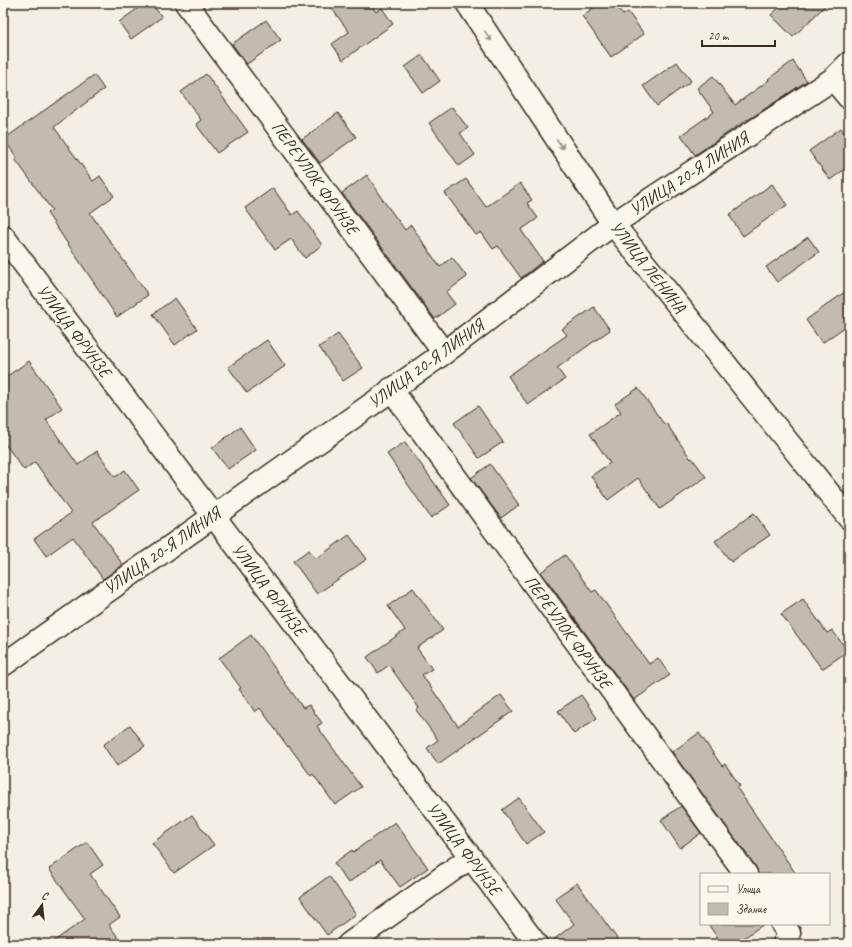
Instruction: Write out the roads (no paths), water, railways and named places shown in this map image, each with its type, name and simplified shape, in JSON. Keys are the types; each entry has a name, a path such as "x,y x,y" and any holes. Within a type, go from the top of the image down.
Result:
{"street":[{"name":"ПЕРЕУЛОК ФРУНЗЕ","path":"186,3 444,353"},
{"name":"УЛИЦА ЛЕНИНА","path":"467,3 613,224 849,518"},
{"name":"УЛИЦА 20-Я ЛИНИЯ","path":"3,664 444,353 613,224 833,79 849,63"},
{"path":"833,79 849,98"},
{"name":"УЛИЦА ФРУНЗЕ","path":"3,236 536,944"},
{"name":"ПЕРЕУЛОК ФРУНЗЕ","path":"391,389 745,873"},
{"path":"349,944 471,857"},
{"path":"783,925 789,933 784,944"}]}
